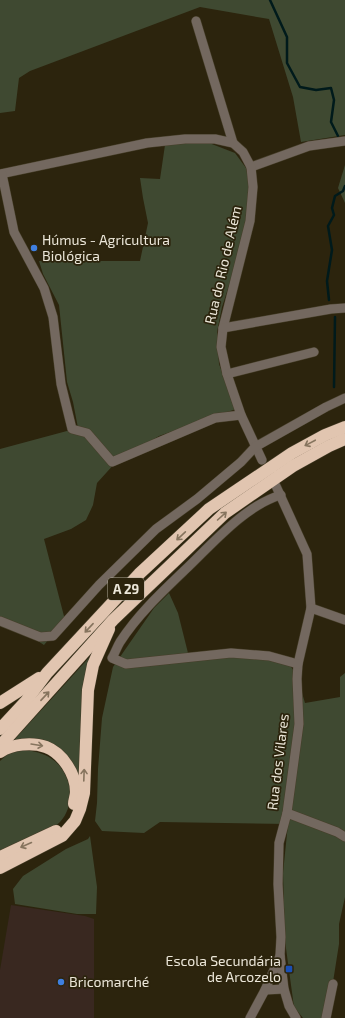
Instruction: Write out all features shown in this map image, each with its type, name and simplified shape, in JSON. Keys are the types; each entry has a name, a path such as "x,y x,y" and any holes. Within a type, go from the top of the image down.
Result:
{"highway":[{"name":"A 29","path":"0,729 26,700 47,673 139,574 209,509 292,453 345,427"},
{"name":"A 29","path":"0,746 113,620 225,512 293,466 345,439"},
{"path":"0,868 62,836 75,820 80,809 84,793 88,690 93,665 113,620"},
{"path":"0,703 47,673"},
{"path":"0,752 16,746 32,744 46,747 58,754 67,766 74,778 76,792 73,806 65,821 55,832 0,856"}],"street":[{"path":"196,21 233,143"},
{"path":"241,415 215,418 112,462 87,433 72,429 61,384 53,317 44,288 14,232 1,174 147,143 185,139 216,139 233,143 243,152 251,167 309,146 345,141"},
{"name":"Rua do Rio de Além","path":"251,167 253,187 250,221 223,328 221,347 227,374 241,415 262,460"},
{"path":"223,328 331,309 345,308"},
{"path":"227,374 314,352"},
{"path":"0,621 40,637 53,636 99,585 156,529 241,462 255,447 345,398"},
{"path":"278,491 308,554 312,608 298,664 268,656 231,653 126,664 112,658 120,642 150,603 224,532 278,491"},
{"path":"312,608 345,620"},
{"name":"Rua dos Vilares","path":"280,955 281,937 278,884 279,843 287,813 299,724 297,679 298,664"},
{"path":"287,813 337,832 345,837"},
{"path":"280,955 284,989 289,1006 296,1018"},
{"path":"250,1018 265,990 280,955"},
{"path":"326,1018 333,984"},
{"path":"265,990 284,989"}],"shaded area":[{"path":"11,905 85,916 94,919 94,1018 0,1018 0,970"}],"green space":[{"path":"0,0 345,0 345,135 301,142 293,97 269,19 200,7 30,71 19,78 15,111 0,113"},
{"path":"204,141 235,153 246,168 250,186 246,233 222,307 217,332 219,364 236,409 159,436 116,462 97,483 93,505 86,520 71,529 44,539 65,620 44,645 0,620 0,449 78,428 67,382 59,305 43,274 39,261 140,261 148,223 140,178 160,179 165,145"},
{"path":"345,165 345,203 338,188"},
{"path":"169,593 178,613 190,661 236,656 288,662 297,676 305,703 340,697 340,677 345,673 345,897 339,924 339,944 333,982 324,1018 303,1018 294,1007 285,941 283,873 288,824 160,822 144,833 102,831 95,821 102,718 113,667 154,608"},
{"path":"96,650 80,789 64,755 15,739"},
{"path":"18,750 32,751 45,755 54,760 61,767 66,775 69,785 69,804 66,814 54,827 32,839 0,851 0,761 9,753"},
{"path":"90,836 97,887 96,914 77,914 15,904 13,889 23,876 66,849 88,839"}],"waterway":[{"path":"270,0 287,37 287,63 300,87 316,90 331,88 334,100 331,122 338,136"},
{"path":"329,300 327,281 332,250 328,226 334,215 332,208 335,196 343,191 345,186"},
{"path":"334,387 335,317"}],"place":[{"name":"Húmus - Agricultura Biológica","path":"34,248"},
{"name":"Escola Secundária de Arcozelo","path":"289,969"},
{"name":"Bricomarché","path":"61,982"}]}
